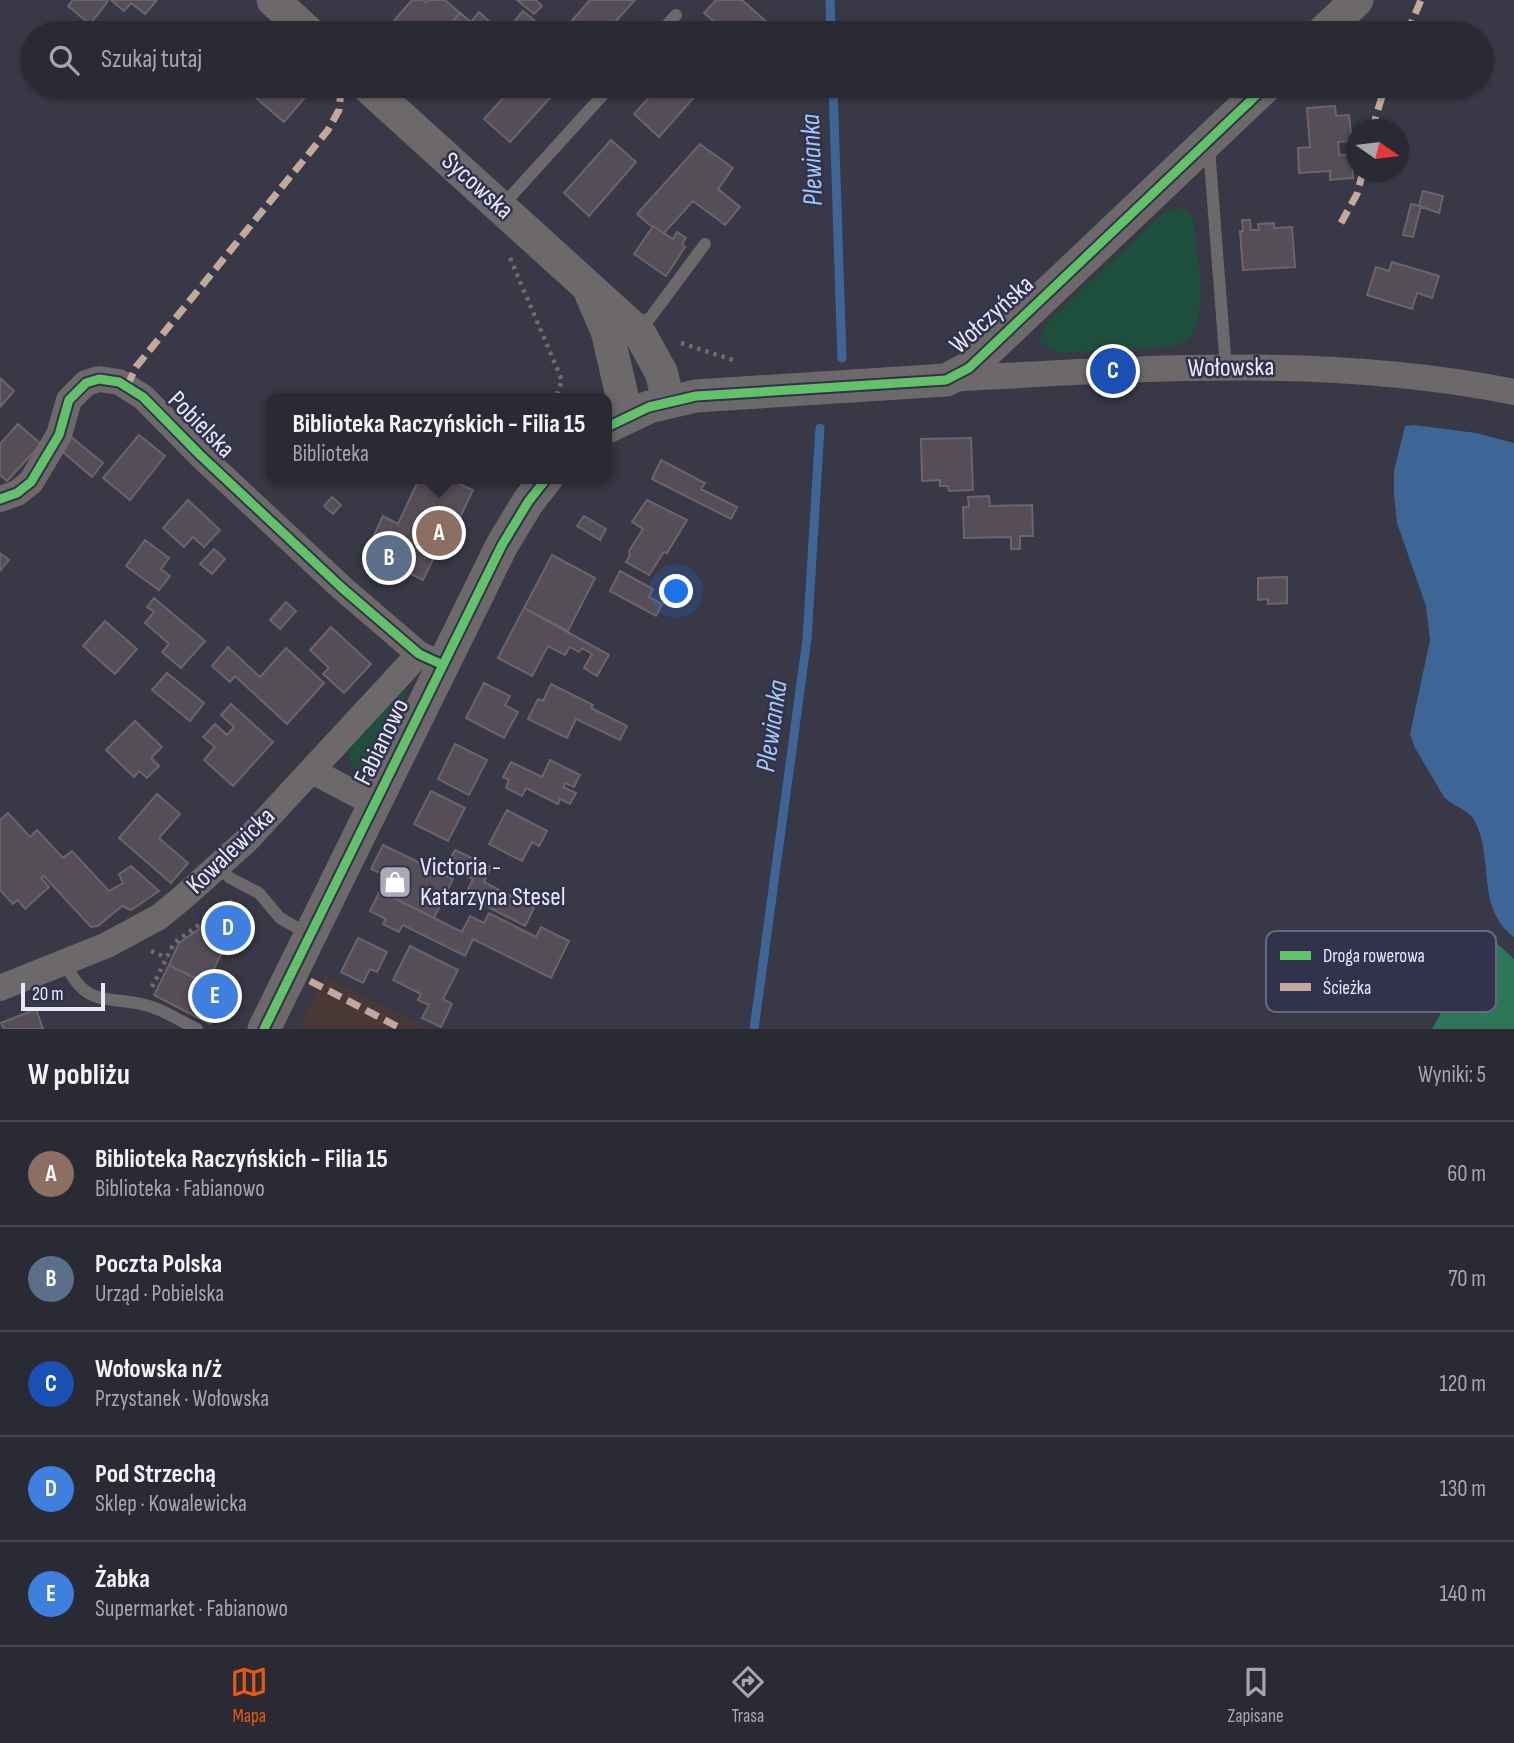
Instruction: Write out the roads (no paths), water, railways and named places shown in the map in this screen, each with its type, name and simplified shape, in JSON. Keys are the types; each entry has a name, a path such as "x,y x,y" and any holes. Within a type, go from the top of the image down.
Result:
{"street":[{"path":"273,0 296,21"},
{"path":"1335,21 1357,0"},
{"name":"Sycowska","path":"380,98 640,334 661,372 668,402"},
{"name":"Wołczyńska","path":"617,422 668,402 696,396 946,380 968,368 988,352 1253,98"},
{"name":"Sycowska","path":"617,422 630,326"},
{"name":"Wołowska","path":"946,380 1278,367 1382,372 1514,392"},
{"name":"Pobielska","path":"0,499 17,493 31,481 59,435 69,400 86,383 99,379 120,382 143,397 200,455 333,579 431,660"},
{"name":"Fabianowo","path":"264,1029 375,804 431,660 528,502 542,484"},
{"name":"Kowalewicka","path":"0,988 107,945 159,917 219,867 312,771 431,660"},
{"path":"312,771 375,804"}],"lane":[{"path":"671,21 677,15"},
{"path":"510,216 602,98"},
{"path":"1209,140 1226,368"},
{"path":"630,326 705,244"},
{"path":"219,867 230,878 259,893 280,918 310,935"},
{"path":"65,963 73,980 93,998 155,1008 197,1029"}],"water":[{"path":"1405,426 1476,433 1514,443 1514,937 1494,912 1484,850 1474,820 1444,797 1415,748 1410,734 1430,640 1426,606 1397,523 1394,471"}],"waterway":[{"name":"Plewianka","path":"830,0 831,21"},
{"name":"Plewianka","path":"833,98 842,358"},
{"name":"Plewianka","path":"754,1029 807,639 820,428"}],"place":[{"name":"Wołowska n/ż","path":"1113,371"},
{"name":"Biblioteka Raczyńskich - Filia 15","path":"439,533"},
{"name":"Poczta Polska","path":"389,558"},
{"name":"Victoria - Katarzyna Stesel","path":"395,882"},
{"name":"Pod Strzechą","path":"228,928"},
{"name":"Żabka","path":"215,996"}]}
